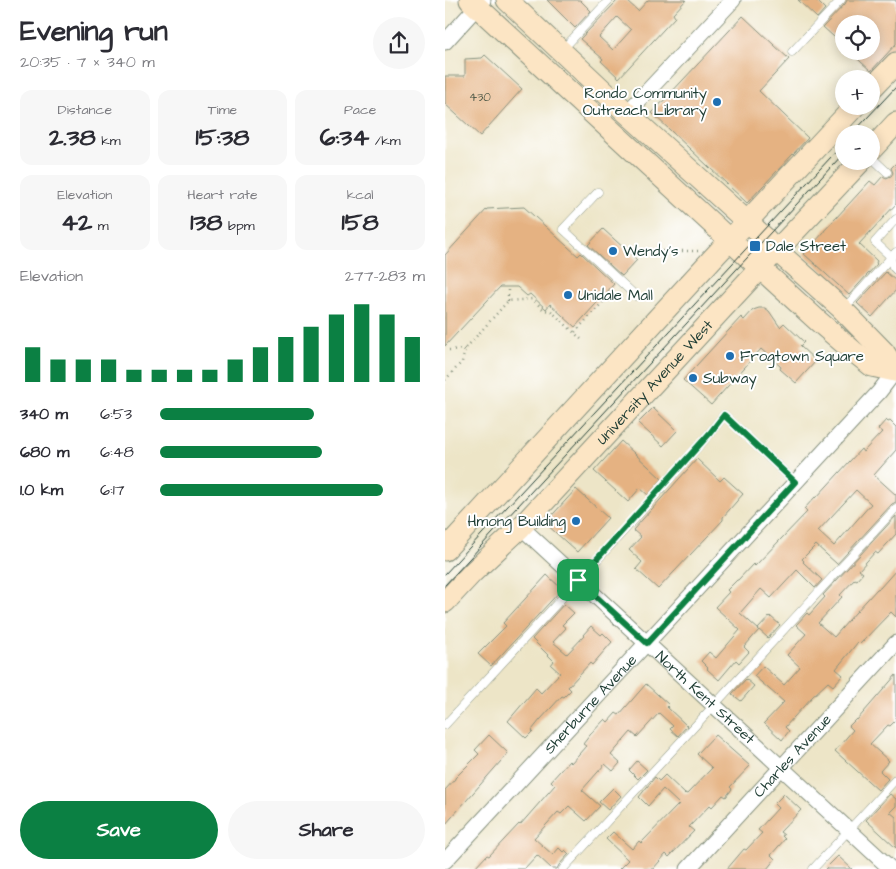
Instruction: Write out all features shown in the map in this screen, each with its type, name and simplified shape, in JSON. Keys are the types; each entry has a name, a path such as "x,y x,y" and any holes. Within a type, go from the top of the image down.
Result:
{"main road":[{"path":"507,0 841,308 884,352 896,371"},
{"path":"477,2 825,327 872,366 896,371"},
{"path":"880,79 896,62"},
{"path":"445,550 847,115"},
{"path":"880,140 896,123"},
{"name":"University Avenue West","path":"445,602 468,577 521,527 853,170"}],"street":[{"path":"627,112 733,0"},
{"path":"445,42 477,2"},
{"name":"Sherburne Avenue","path":"445,861 879,392 896,371"},
{"name":"North Kent Street","path":"521,527 891,869"},
{"name":"Charles Avenue","path":"689,869 896,643"}],"lane":[{"path":"562,51 609,0"},
{"path":"792,52 841,0"},
{"path":"880,165 887,172"},
{"path":"598,192 563,229 636,296"},
{"path":"893,255 875,242 896,219"},
{"path":"893,255 893,267 896,270"},
{"path":"841,308 851,301 893,255"},
{"path":"445,725 578,580 724,415 795,482"},
{"path":"563,869 896,508"},
{"path":"813,869 896,779"}],"path":[{"path":"662,251 701,251"},
{"path":"445,380 461,362 465,349 508,301 508,287"},
{"path":"575,333 613,291"},
{"path":"508,301 532,299 544,310 551,311 581,339"},
{"path":"449,350 465,349"}],"building":[{"path":"547,0 580,0 591,11 575,28"},
{"path":"618,0 626,0 638,11 648,0 686,0 673,14 675,17 619,78 601,61 603,59 580,39","holes":["617,17 631,30 613,50 599,37"]},
{"path":"798,0 816,0 825,9 817,18"},
{"path":"847,0 896,0 896,44 872,70 859,60 880,60 880,15 835,15 835,38 823,27"},
{"name":"Rondo Community Outreach Library","path":"743,16 789,59 759,91 808,138 747,203 652,113"},
{"path":"485,55 522,89 480,136 445,104 445,76 465,76 465,59 482,58"},
{"path":"896,163 896,204 859,244 877,261 877,264 849,295 804,254 870,181 875,185 883,176 886,178 891,176 893,173 891,168"},
{"name":"Unidale Mall","path":"524,207 578,256 581,253 614,284 575,327 550,304 546,309 530,294 527,296 517,287 500,287 445,346 445,255 487,209"},
{"name":"Wendy's","path":"603,229 637,260 622,276 588,245"},
{"path":"886,272 896,281 896,290 872,317 857,303"},
{"name":"Frogtown Square","path":"765,308 769,311 780,327 784,323 804,342 800,346 816,361 796,383 761,349 711,405 683,380 741,317 744,320 753,310"},
{"path":"653,408 677,431 663,446 638,423"},
{"path":"886,420 896,427 896,450 874,475 896,495 896,502 892,504 837,564 816,545 802,559 822,580 815,588 797,570 771,598 761,589 740,613 759,630 744,647 749,652 739,663 736,660 719,680 701,661 709,652 716,658 740,630 715,607 729,592 727,590 753,564 755,566 807,512 804,509 815,497 861,449 863,452 882,432 878,429","holes":["856,490 871,504 834,546 818,531"]},
{"path":"621,441 662,479 648,495 640,488 628,502 594,471"},
{"path":"697,459 720,481 724,477 743,494 723,517 723,520 658,589 636,569 642,562 629,550 641,537 633,530"},
{"name":"Hmong Building","path":"576,489 608,518 577,552 545,523"},
{"path":"896,516 896,534 878,554 875,552 859,570 863,573 840,595 842,597 818,623 834,637 896,570 896,617 891,612 860,644 858,642 836,669 843,675 833,686 828,682 812,697 785,727 789,731 782,740 764,723 784,702 754,676 763,666 784,685 800,667 787,655 806,634 796,625 807,613 809,615 825,597 823,595"},
{"path":"547,575 562,589 491,666 478,654 506,626 503,623"},
{"path":"564,604 574,613 562,625 566,628 553,642 567,654 591,626 601,635 603,633 612,642 592,665 590,663 568,687 571,690 564,697 562,696 526,738 508,721 536,688 541,693 560,673 551,665 554,661 532,639"},
{"path":"770,616 780,625 768,638 758,629"},
{"path":"896,675 896,720 890,726 888,725 870,744 889,761 880,771 888,779 878,790 835,751 853,730 849,726 857,720"},
{"path":"746,679 754,686 741,701 732,694"},
{"path":"646,684 669,705 667,707 687,726 678,736 670,729 673,726 659,713 637,737 631,732 611,755 620,763 613,771 605,764 582,790 600,806 586,821 569,806 561,814 558,812 534,838 553,855 559,848 569,854 557,869 552,869 537,855 524,869 474,869 520,825 555,785 551,781 586,746 583,744 590,735 605,719 608,722 616,713 619,715"},
{"path":"489,735 508,753 445,825 445,790 479,754 475,750"},
{"path":"715,735 750,766 730,787 732,789 726,797 723,795 712,807 710,805 689,827 694,831 669,857 666,854 653,869 619,869 628,860 606,839 613,832 632,849 639,841 641,843 679,804 663,789 648,806 639,797 655,777 659,781 665,775 687,794 712,768 697,754"},
{"path":"637,761 647,770 638,779 629,770"},
{"path":"613,788 621,796 608,810 599,802"},
{"path":"784,794 801,810 780,832 784,835 782,836 785,839 771,855 775,859 767,869 727,869 744,849 746,850 762,833 758,830 778,808 774,804"},
{"path":"890,794 896,799 896,806 890,812 896,817 896,848 866,820"},
{"path":"838,856 852,869 825,869"}],"tram line":[{"path":"860,125 896,87"},
{"path":"445,574 835,153"},
{"path":"445,585 835,163"}],"place":[{"name":"Rondo Community Outreach Library","path":"717,102"},
{"name":"Dale Street","path":"755,246"},
{"name":"Wendy's","path":"613,251"},
{"name":"Unidale Mall","path":"568,295"},
{"name":"Frogtown Square","path":"730,356"},
{"name":"Subway","path":"693,378"},
{"name":"Hmong Building","path":"576,521"}],"route":[{"path":"724,415 795,482 647,643 578,580 631,523 724,415"}]}
